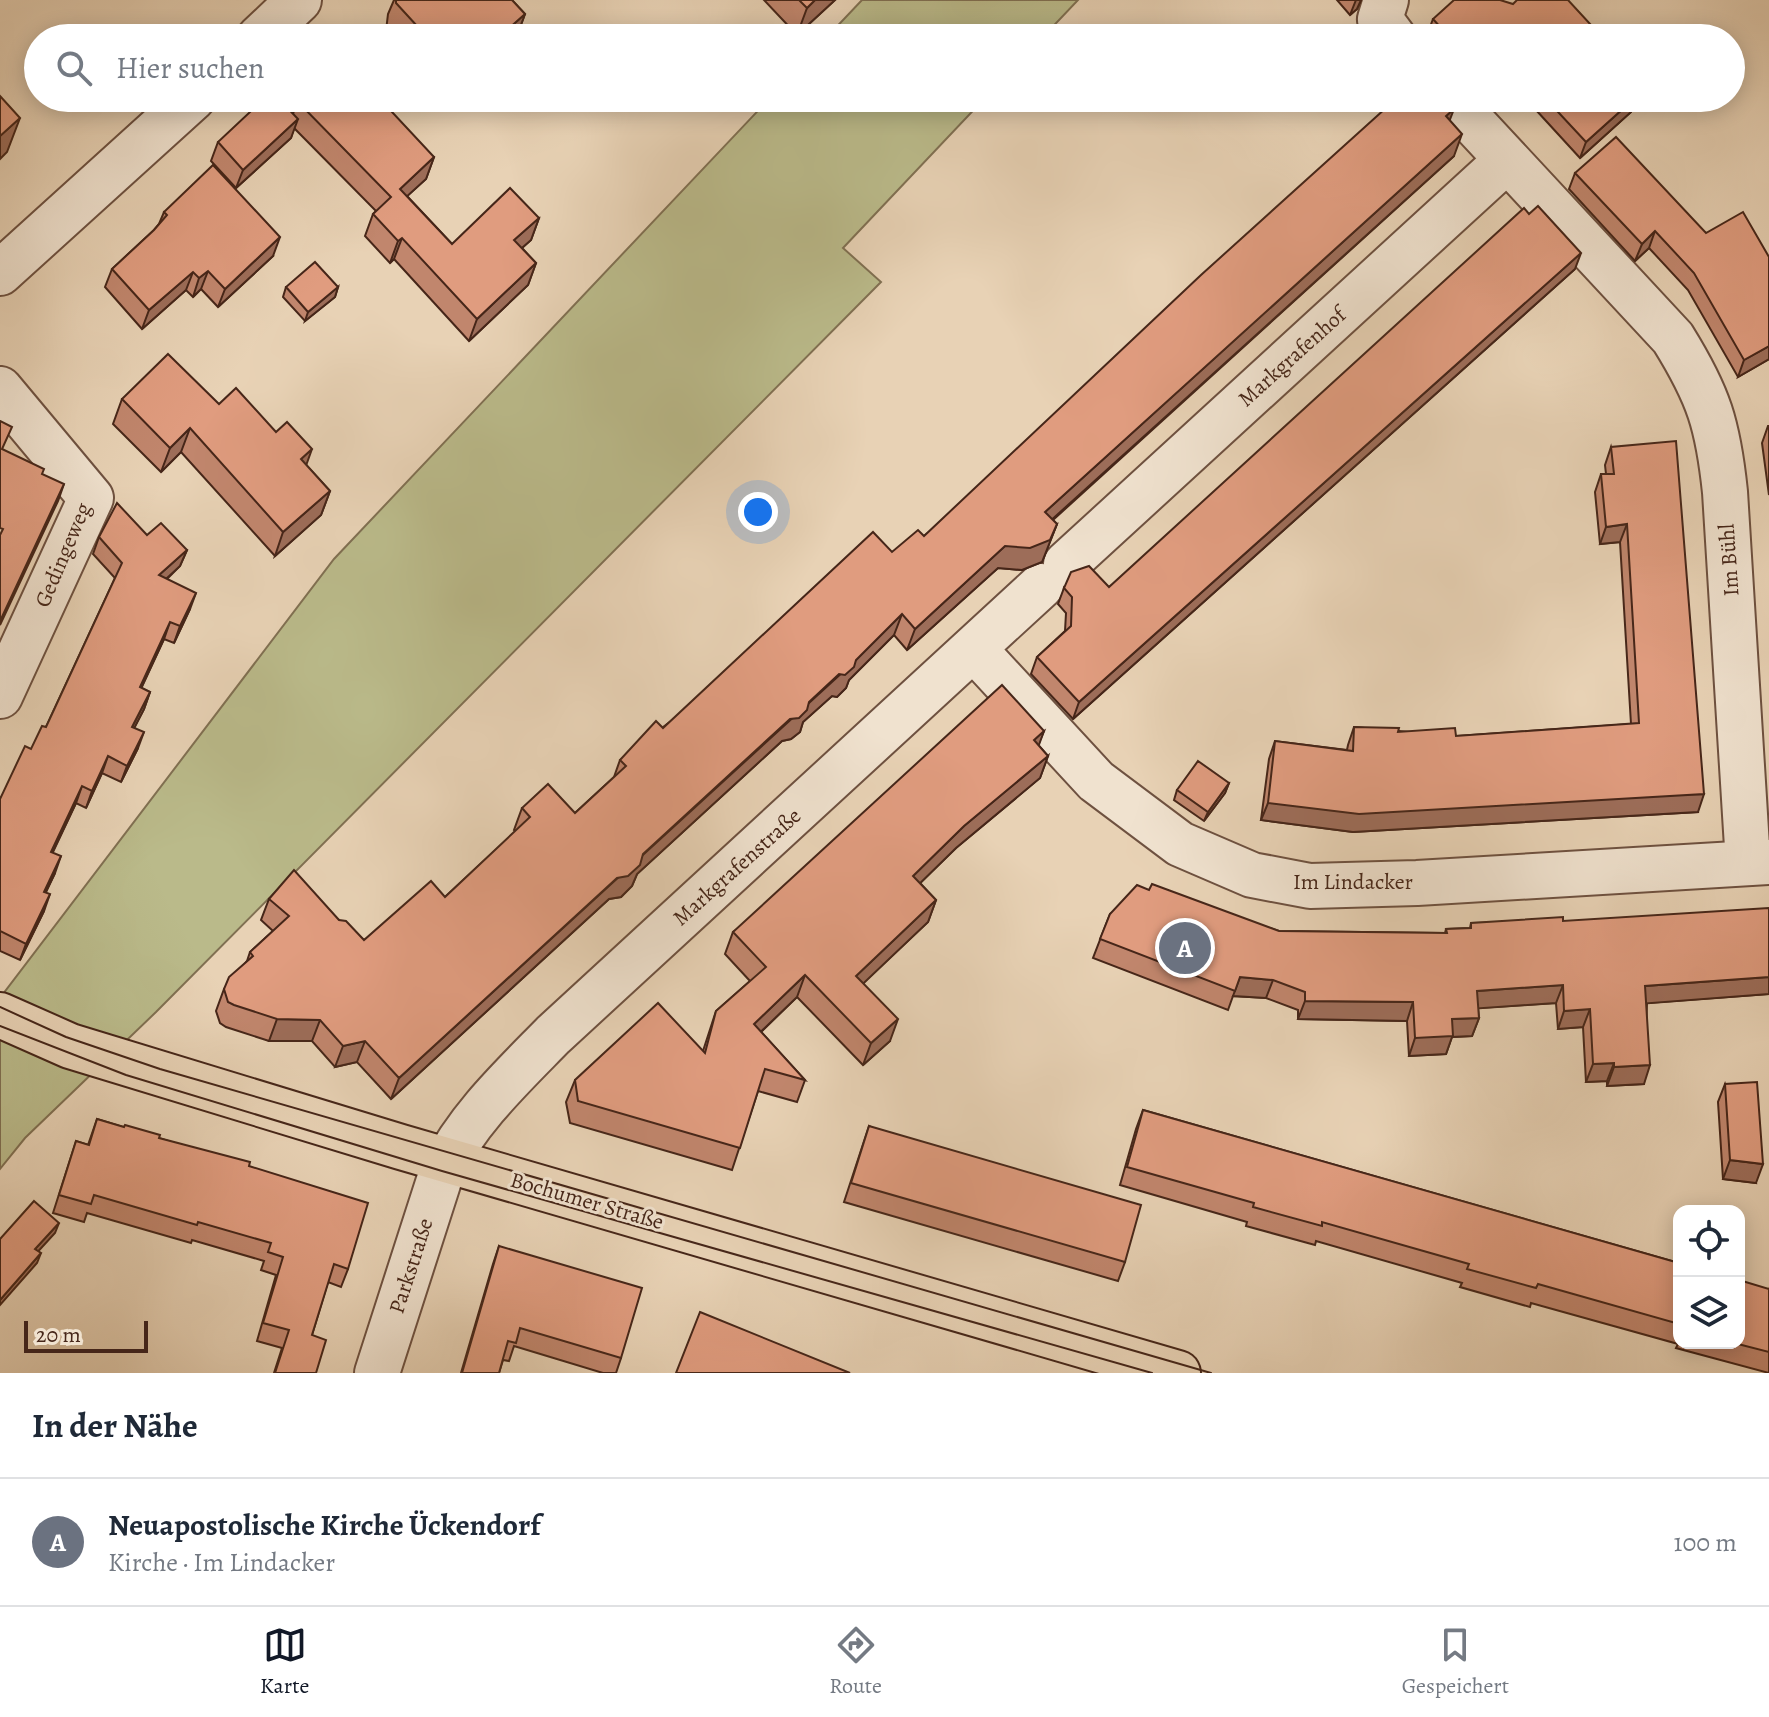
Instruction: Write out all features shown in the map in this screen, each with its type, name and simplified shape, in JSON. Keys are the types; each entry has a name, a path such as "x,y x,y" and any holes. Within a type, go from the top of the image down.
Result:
{"main road":[{"name":"Bochumer Straße","path":"0,1015 70,1046 447,1161 1178,1373"}],"street":[{"path":"274,24 299,0"},
{"path":"1384,24 1380,19 1386,0"},
{"path":"0,273 178,112"},
{"path":"1463,112 1507,160"},
{"name":"Im Bühl","path":"1507,160 1673,338 1700,381 1719,436 1758,862"},
{"name":"Markgrafenhof","path":"1061,568 1507,160"},
{"name":"Gedingeweg","path":"0,389 91,498 0,696"},
{"name":"Markgrafenstraße","path":"447,1161 502,1089 553,1035 1061,568"},
{"name":"Im Lindacker","path":"974,649 1096,781 1180,844 1252,875 1310,886 1758,862"},
{"name":"Parkstraße","path":"377,1373 447,1161"}],"green space":[{"path":"862,0 1078,0 1055,24 839,24"},
{"path":"757,112 972,112 843,248 881,282 156,1012 25,1138 0,1169 0,998 334,559"}],"building":[{"path":"396,0 512,0 525,14 514,24 415,24"},
{"path":"799,0 815,0 807,8"},
{"path":"1454,0 1500,0 1513,4 1517,0 1568,0 1590,24 1437,24 1433,19"},
{"path":"0,96 20,118 0,136"},
{"path":"250,112 291,112 298,119 243,170 218,142"},
{"path":"308,112 392,112 434,157 400,189 452,244 510,188 539,218 514,240 536,263 477,319 402,238 398,241 373,214 391,197"},
{"path":"1381,112 1451,112 1446,116 1462,134 1045,512 1057,524 1050,540 1030,548 1005,546 915,629 902,614 856,660 854,667 845,675 839,674 809,702 807,710 799,718 790,719 643,854 640,865 628,876 617,878 399,1078 365,1041 343,1046 320,1020 277,1019 228,1002 224,989 229,977 253,956 250,952 289,916 269,899 294,870 339,920 346,921 364,940 431,881 445,897 530,817 522,808 548,784 575,813 626,766 620,760 656,721 663,728 873,532 892,552 918,530 924,536 1201,275"},
{"path":"1558,112 1619,112 1586,142"},
{"path":"1616,137 1706,233 1743,212 1769,257 1769,346 1744,360 1694,273 1655,231 1642,244 1575,173"},
{"path":"213,165 280,237 225,289 208,271 199,278 193,272 149,310 112,269 154,230 167,215 164,212"},
{"path":"1538,206 1581,253 1079,702 1037,657 1071,626 1072,597 1064,588 1071,572 1089,566 1109,587 1524,208 1529,214"},
{"path":"315,262 338,287 308,312 286,287"},
{"path":"168,354 219,404 236,388 276,432 287,422 312,449 301,459 330,491 283,532 190,428 170,448 122,399"},
{"path":"0,421 12,427 2,449 44,469 42,474 64,484 0,621 0,535 3,529 0,528"},
{"path":"1676,441 1704,794 1359,814 1268,803 1275,741 1353,751 1354,727 1399,728 1398,732 1455,728 1456,736 1639,723 1627,524 1606,527 1601,474 1614,474 1611,447"},
{"path":"117,503 147,535 161,523 187,550 159,575 196,593 180,626 170,622 140,687 150,692 132,727 144,732 127,766 108,756 92,791 82,786 51,852 61,856 44,892 50,894 26,944 0,931 0,799 25,746 31,749 42,726 46,727 122,563 99,537"},
{"path":"1002,685 1044,731 1034,740 1048,756 964,826 913,876 936,900 856,976 898,1019 871,1043 805,975 754,1024 805,1080 765,1069 740,1148 578,1101 575,1080 658,1003 705,1053 716,1011 766,967 733,932"},
{"path":"1198,761 1229,783 1208,812 1177,790"},
{"path":"1152,884 1279,931 1447,933 1446,929 1471,928 1471,923 1563,917 1563,921 1769,908 1769,977 1645,986 1650,1065 1614,1067 1614,1063 1593,1064 1590,1009 1564,1011 1563,985 1477,991 1479,1018 1452,1019 1453,1036 1415,1038 1413,1002 1305,1001 1305,992 1273,980 1240,977 1235,991 1100,939 1110,914 1137,885 1149,890"},
{"path":"1757,1082 1763,1164 1730,1160 1725,1084"},
{"path":"1143,1110 1673,1261 1673,1322 1538,1284 1536,1288 1467,1269 1469,1264 1322,1222 1322,1226 1253,1207 1254,1203 1127,1167"},
{"path":"97,1119 250,1162 249,1166 368,1203 348,1269 334,1264 312,1335 326,1340 316,1373 275,1373 289,1330 263,1323 283,1257 268,1252 271,1243 94,1195 91,1204 59,1195 76,1141 89,1145"},
{"path":"869,1126 1141,1205 1125,1262 851,1183"},
{"path":"34,1201 59,1223 35,1249 41,1253 0,1300 0,1239"},
{"path":"499,1246 642,1288 621,1358 520,1328 516,1343 508,1341 499,1373 462,1373"},
{"path":"1745,1282 1769,1289 1769,1352 1745,1346"},
{"path":"700,1312 850,1373 676,1373"}],"tram line":[{"path":"0,1007 66,1037 160,1069 1211,1373"},
{"path":"0,1026 126,1075 442,1171 1152,1373"}],"place":[{"name":"Neuapostolische Kirche Ückendorf","path":"1185,948"}]}
